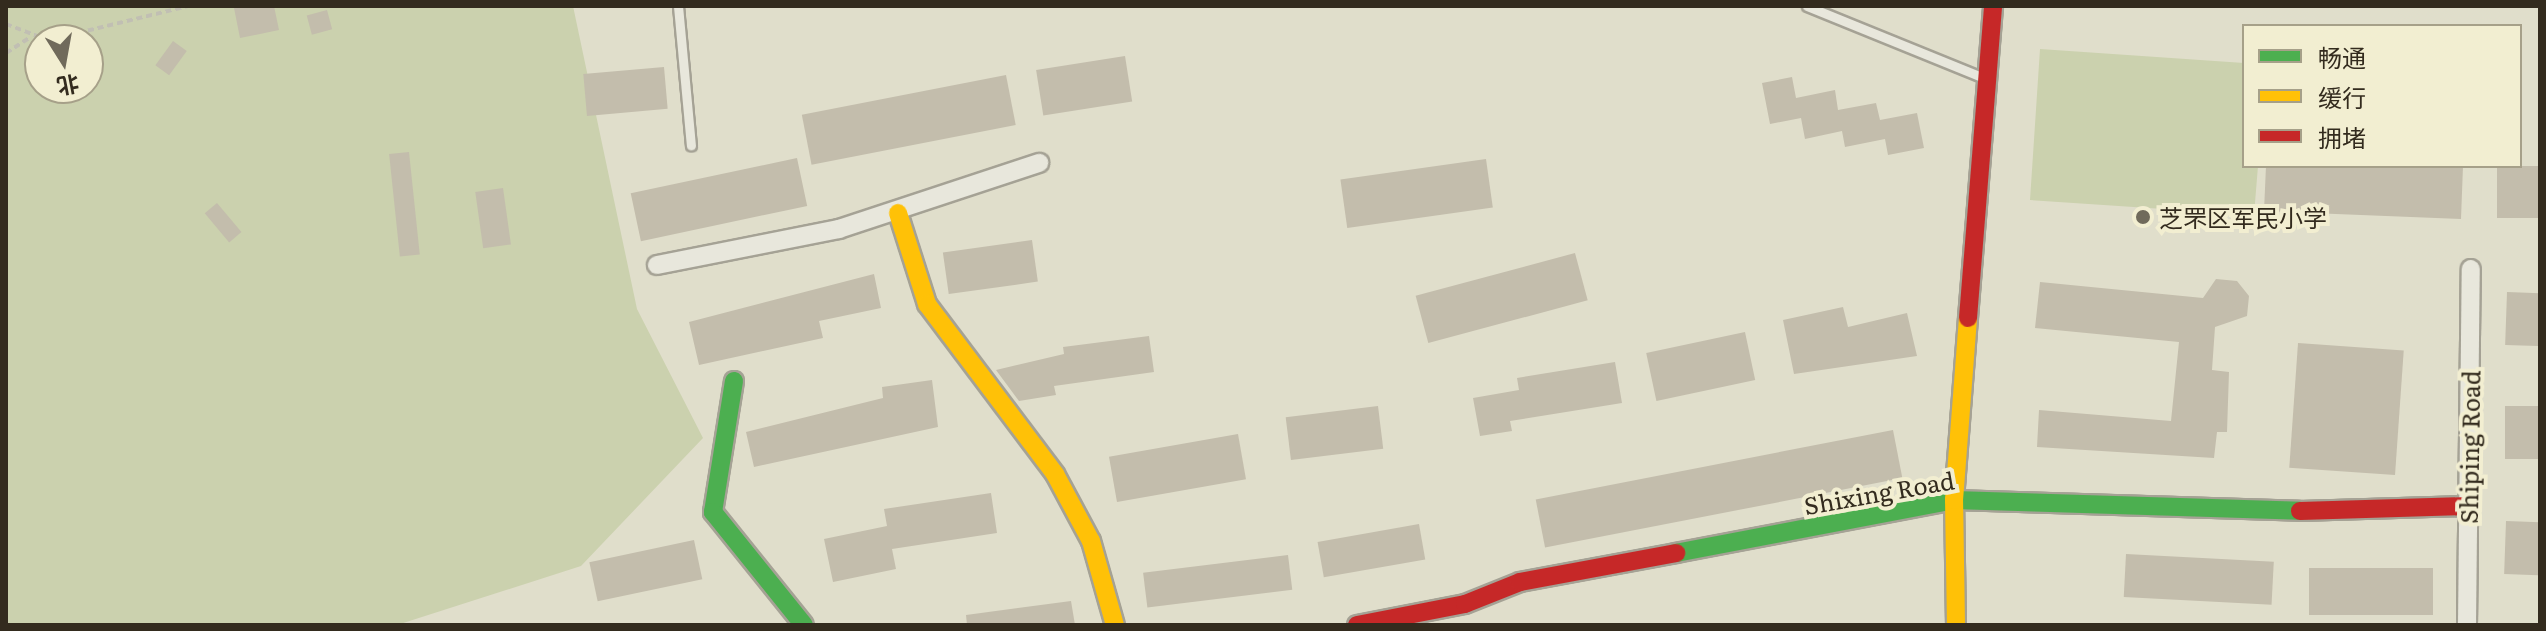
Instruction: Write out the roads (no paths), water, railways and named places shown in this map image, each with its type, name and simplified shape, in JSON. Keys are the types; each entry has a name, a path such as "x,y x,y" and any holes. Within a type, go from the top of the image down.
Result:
{"street":[{"path":"1956,625 1954,500 1993,6"},
{"path":"657,265 898,213 1039,163"},
{"path":"898,213 927,304 1055,474 1091,541 1115,625"},
{"name":"Shiping Road","path":"2467,625 2471,269"},
{"path":"734,381 713,512 804,625"},
{"name":"Shixing Road","path":"1357,625 1465,604 1520,582 1954,500 2245,513 2468,506"}],"lane":[{"path":"678,6 691,145"},
{"path":"1807,6 1987,80"}],"place":[{"name":"芝罘区军民小学","path":"2143,217"}]}
